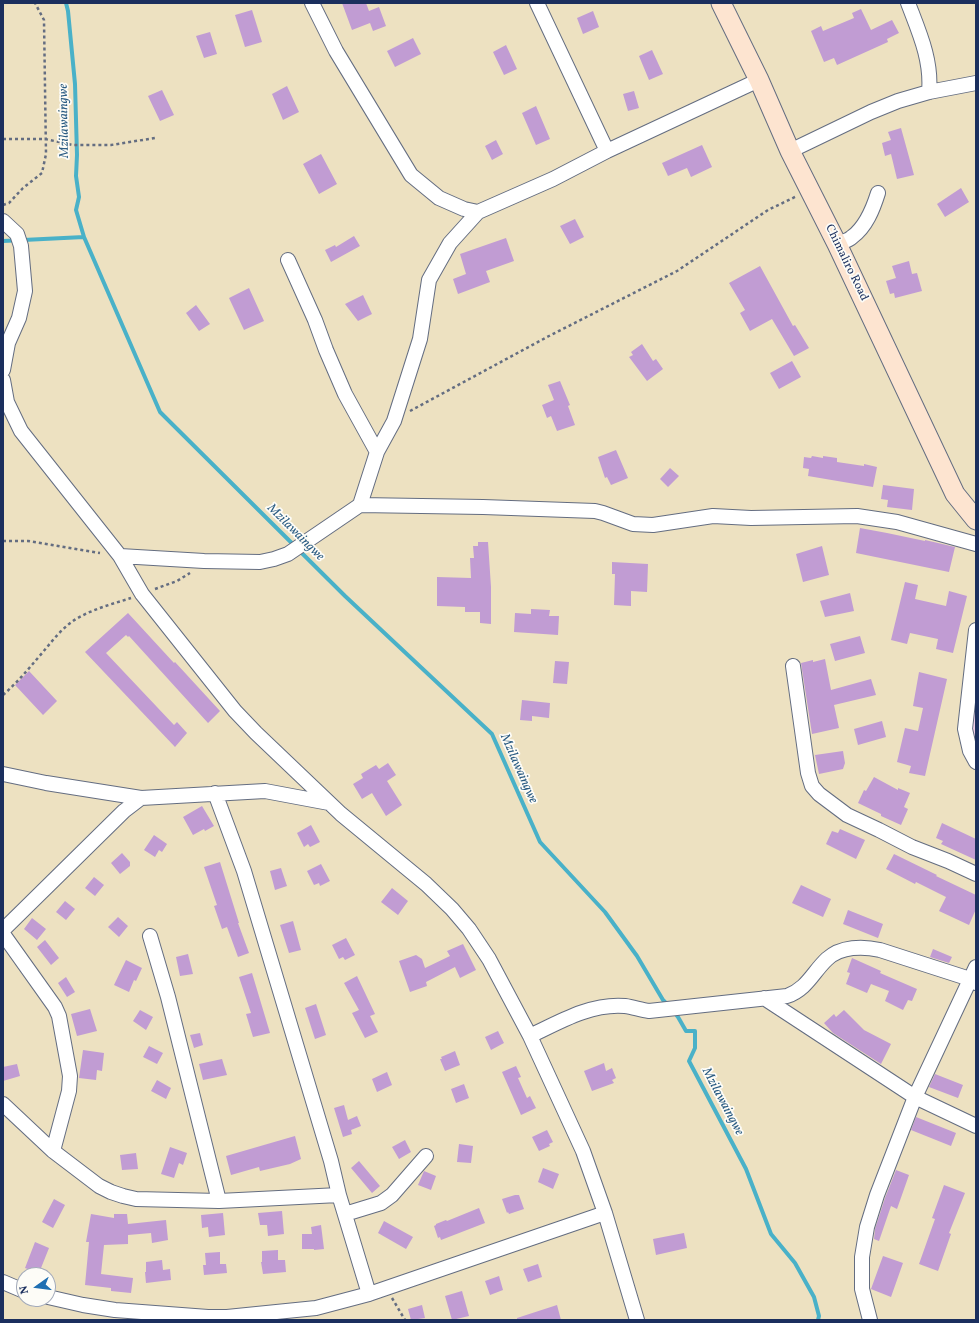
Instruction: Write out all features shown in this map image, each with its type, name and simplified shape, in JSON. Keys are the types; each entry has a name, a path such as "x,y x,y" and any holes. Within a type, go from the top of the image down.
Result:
{"street":[{"path":"312,3 336,51 411,175 439,198 464,209 478,212"},
{"path":"537,3 607,151"},
{"name":"Chimaliro Road","path":"720,3 759,80 790,151 838,244 954,494 976,520"},
{"path":"908,3 920,32 926,52 930,75 929,92"},
{"path":"360,505 377,452 394,420 420,339 429,280 450,242 478,212 553,179 607,151 759,80"},
{"path":"790,151 898,101 929,92 976,83"},
{"path":"838,244 851,238 861,230 867,220 878,193"},
{"path":"3,221 19,240 25,291 19,318 6,345 3,370"},
{"path":"288,260 315,320 345,394 377,452"},
{"path":"3,380 7,402 21,431 120,556 142,594 235,711 256,734 341,814 426,884 452,909 489,959 530,1036 582,1151 605,1213 637,1320"},
{"path":"120,556 204,561 260,562 288,554 360,505 595,511 633,524 653,525 713,516 751,518 858,516 897,522 976,544"},
{"path":"976,630 965,728 970,751 976,762"},
{"path":"793,666 808,773 812,786 819,794 848,815 912,847 976,874"},
{"path":"3,774 141,798 265,791 329,803"},
{"path":"215,793 244,871 332,1161 339,1195 369,1294"},
{"path":"53,1151 69,1091 69,1069 59,1016 55,1007 3,932 124,811 141,798"},
{"path":"150,936 168,997 219,1201"},
{"path":"530,1036 575,1014 608,1007 625,1006 640,1010 649,1010 787,996 801,989 827,959 835,953 857,947 880,950 974,976 915,1097 877,1195 867,1226 862,1257 862,1289 870,1320"},
{"path":"764,998 915,1097 976,1126"},
{"path":"3,1104 53,1151 99,1186 123,1196 136,1199 219,1201 339,1195"},
{"path":"345,1214 381,1203 392,1195 426,1156"},
{"path":"56,1299 115,1310 208,1317 227,1317 316,1308 386,1289 605,1213"},
{"path":"3,1282 16,1288"}],"path":[{"path":"3,205 9,203 23,188 42,173 46,154 44,20 35,3"},
{"path":"3,139 45,139 73,145 110,145 155,138"},
{"path":"394,420 549,336 677,271 768,210 810,189"},
{"path":"3,542 28,541 120,556"},
{"path":"3,695 32,665 59,633 76,619 102,607 177,581 204,561"},
{"path":"386,1289 405,1320"}],"shaded area":[{"path":"976,661 976,750 966,724"}],"building":[{"path":"342,3 366,3 369,11 379,7 386,26 373,31 370,23 352,30"},
{"path":"861,9 871,30 892,20 899,33 887,39 888,42 837,65 834,58 824,62 811,31 821,26 823,31 854,18 852,13"},
{"path":"252,10 262,42 245,47 235,15"},
{"path":"593,11 599,27 583,34 577,18"},
{"path":"210,32 217,54 204,58 196,36"},
{"path":"413,38 421,54 395,67 387,51"},
{"path":"506,45 517,69 504,75 493,52"},
{"path":"652,50 663,74 649,80 639,56"},
{"path":"287,86 299,112 283,120 272,94"},
{"path":"162,90 174,115 160,121 148,96"},
{"path":"634,91 639,108 628,111 623,94"},
{"path":"536,106 550,139 536,145 522,113"},
{"path":"901,128 914,175 897,179 891,154 885,156 882,143 891,140 888,132"},
{"path":"496,140 503,154 492,160 485,146"},
{"path":"702,145 712,167 691,177 687,168 668,176 662,163"},
{"path":"321,154 337,184 319,194 303,164"},
{"path":"961,188 969,202 945,217 937,204"},
{"path":"575,219 584,237 570,244 560,226"},
{"path":"354,236 360,246 331,262 325,250 335,245 336,247"},
{"path":"506,238 514,261 486,271 490,282 458,294 453,279 466,274 460,254"},
{"path":"909,261 912,274 917,273 922,291 895,298 894,293 890,294 886,281 896,278 892,266"},
{"path":"760,266 793,326 795,325 809,348 794,356 772,319 750,331 740,313 745,310 729,283"},
{"path":"249,288 264,321 244,330 229,298"},
{"path":"363,295 372,314 358,321 345,304"},
{"path":"196,305 210,324 199,331 186,313"},
{"path":"642,344 653,361 656,359 663,369 647,381 629,357 633,355 631,352"},
{"path":"792,361 801,377 779,389 770,373"},
{"path":"560,381 570,405 568,406 575,425 557,431 551,416 547,418 542,405 554,400 548,385"},
{"path":"616,450 628,478 611,485 607,477 605,478 598,457"},
{"path":"812,456 837,458 837,462 864,466 864,464 877,467 873,487 808,476 809,469 803,468 804,457 811,458"},
{"path":"670,468 679,476 668,487 660,479"},
{"path":"883,485 914,489 912,510 887,507 888,500 881,499"},
{"path":"860,528 955,547 949,572 856,553"},
{"path":"478,542 488,542 491,587 491,624 480,623 480,612 465,612 465,607 437,606 437,577 471,578 470,558 474,558 473,546 478,546"},
{"path":"822,546 829,575 803,582 796,554"},
{"path":"612,562 648,564 647,592 631,591 631,606 614,605 615,574 612,574"},
{"path":"905,582 918,585 915,599 946,606 949,591 967,596 953,653 936,649 938,639 910,633 907,644 891,640"},
{"path":"850,593 854,611 825,617 820,601"},
{"path":"531,609 550,610 549,616 559,616 558,635 514,632 515,613 531,614"},
{"path":"128,613 220,711 208,723 129,636 128,637 126,635 106,653 174,725 177,722 187,733 175,747 85,652"},
{"path":"860,636 865,653 835,661 830,644"},
{"path":"825,659 831,690 871,679 876,695 834,705 839,728 812,734 801,663"},
{"path":"555,661 569,662 567,684 553,683"},
{"path":"29,671 57,701 43,715 15,685"},
{"path":"919,672 947,679 925,776 909,773 911,766 897,762 905,728 918,731 923,708 913,706"},
{"path":"522,700 550,703 549,718 532,716 532,721 520,720"},
{"path":"882,721 886,737 858,745 854,729"},
{"path":"843,751 845,763 843,769 819,774 815,755"},
{"path":"388,763 396,775 387,781 402,805 386,816 372,793 362,799 353,784 363,778 361,774 376,765 379,769"},
{"path":"874,777 898,790 898,788 910,793 904,807 908,809 901,825 858,803 864,790 866,791"},
{"path":"202,806 214,826 193,835 183,817"},
{"path":"942,823 976,839 976,860 941,844 943,841 936,838"},
{"path":"311,825 320,842 310,847 308,844 304,847 297,833"},
{"path":"840,829 865,840 856,859 826,844 832,831 838,833"},
{"path":"154,835 167,844 162,852 159,850 155,857 144,850"},
{"path":"122,853 130,862 130,866 120,874 111,863"},
{"path":"894,854 976,895 976,909 969,925 939,911 946,897 916,882 915,884 886,869"},
{"path":"220,862 238,923 249,953 238,957 227,927 222,929 214,906 217,905 204,867"},
{"path":"321,864 330,881 320,886 319,883 314,885 307,871"},
{"path":"281,868 287,886 275,890 270,871"},
{"path":"94,877 104,885 95,896 85,888"},
{"path":"801,885 831,899 823,917 792,903"},
{"path":"392,888 408,901 398,915 381,902"},
{"path":"65,901 75,909 66,920 56,912"},
{"path":"848,910 883,924 878,938 843,924"},
{"path":"118,917 128,926 119,937 108,927"},
{"path":"32,918 46,929 37,940 24,929"},
{"path":"293,921 301,950 289,953 280,925"},
{"path":"346,938 355,955 345,960 343,957 339,959 332,945"},
{"path":"45,940 59,958 51,965 37,947"},
{"path":"463,944 476,970 460,978 455,967 426,982 427,986 410,992 399,961 416,955 422,959 425,968 450,956 447,951"},
{"path":"933,949 952,957 949,963 930,957"},
{"path":"188,954 193,974 180,976 176,957"},
{"path":"852,958 881,971 880,973 917,989 912,1001 908,1000 903,1010 885,1001 889,991 871,984 867,993 846,984 850,973 847,972"},
{"path":"126,960 142,968 136,981 134,980 129,992 114,985"},
{"path":"252,973 270,1033 253,1037 246,1014 251,1013 239,977"},
{"path":"357,976 375,1014 370,1016 378,1032 365,1038 352,1013 359,1010 344,983"},
{"path":"66,977 75,992 67,997 58,983"},
{"path":"316,1004 326,1035 315,1039 305,1008"},
{"path":"90,1009 97,1031 77,1036 71,1014"},
{"path":"140,1010 153,1017 146,1030 133,1021"},
{"path":"844,1010 864,1030 891,1044 881,1064 833,1033 824,1023 834,1014 836,1017"},
{"path":"498,1031 504,1043 491,1050 485,1037"},
{"path":"200,1033 203,1045 194,1048 190,1035"},
{"path":"149,1046 163,1053 157,1064 143,1057"},
{"path":"83,1050 104,1053 102,1071 97,1070 96,1080 79,1078"},
{"path":"455,1051 460,1065 445,1071 440,1059 442,1059 441,1057"},
{"path":"222,1059 227,1075 203,1080 199,1064"},
{"path":"604,1063 606,1071 612,1068 616,1078 612,1080 614,1083 592,1091 584,1071"},
{"path":"17,1064 20,1076 3,1081 3,1067"},
{"path":"516,1066 521,1077 518,1078 527,1098 530,1096 536,1108 521,1115 502,1072"},
{"path":"387,1072 392,1085 377,1092 372,1079"},
{"path":"935,1074 963,1085 958,1098 929,1087"},
{"path":"157,1080 171,1088 166,1099 151,1091"},
{"path":"464,1084 469,1098 456,1103 451,1089"},
{"path":"344,1105 348,1120 357,1116 361,1126 351,1130 352,1134 343,1137 334,1108"},
{"path":"916,1117 956,1133 951,1146 911,1130"},
{"path":"547,1130 553,1142 549,1144 550,1146 539,1151 532,1137"},
{"path":"295,1136 301,1159 290,1164 260,1171 259,1167 231,1175 226,1156"},
{"path":"405,1140 411,1152 399,1159 392,1147"},
{"path":"459,1144 473,1146 471,1163 457,1162"},
{"path":"170,1147 187,1153 183,1165 179,1163 174,1178 161,1174"},
{"path":"136,1153 138,1169 122,1170 120,1155"},
{"path":"359,1161 380,1186 372,1193 351,1168"},
{"path":"543,1168 559,1174 553,1189 538,1182"},
{"path":"896,1170 909,1175 897,1209 891,1206 879,1241 874,1239 875,1229"},
{"path":"424,1171 436,1176 431,1190 418,1185"},
{"path":"944,1185 965,1193 949,1233 951,1234 938,1271 919,1264 935,1219 932,1218"},
{"path":"519,1195 524,1209 509,1214 508,1212 507,1213 502,1199"},
{"path":"54,1199 65,1205 53,1228 42,1222"},
{"path":"479,1208 485,1223 441,1240 440,1237 438,1238 434,1226 436,1224"},
{"path":"282,1211 284,1234 268,1236 267,1225 260,1225 258,1213"},
{"path":"223,1213 225,1235 209,1237 208,1227 202,1228 201,1215"},
{"path":"91,1214 114,1218 114,1214 127,1214 128,1224 166,1220 168,1240 152,1243 151,1233 128,1235 128,1244 104,1245 101,1274 133,1278 131,1293 111,1291 111,1288 85,1285 89,1242 86,1242"},
{"path":"384,1221 413,1237 406,1249 378,1233"},
{"path":"321,1225 324,1249 302,1249 302,1234 312,1234 311,1227"},
{"path":"684,1233 687,1248 656,1255 653,1239"},
{"path":"35,1242 49,1248 41,1267 25,1267"},
{"path":"278,1250 278,1260 285,1260 286,1272 263,1274 261,1262 262,1251"},
{"path":"220,1252 220,1264 226,1264 227,1273 204,1275 203,1265 206,1265 205,1253"},
{"path":"883,1256 903,1263 891,1297 871,1289"},
{"path":"162,1260 163,1270 170,1269 171,1280 146,1283 146,1262"},
{"path":"538,1264 542,1277 528,1282 523,1269"},
{"path":"499,1276 503,1290 490,1295 485,1281"},
{"path":"462,1291 469,1316 452,1320 445,1296"},
{"path":"422,1305 425,1318 411,1320 408,1309"},
{"path":"557,1305 561,1320 517,1320 517,1318"}],"waterway":[{"name":"Mzilawaingwe","path":"66,3 75,84 77,155 76,176 79,197 76,210 84,237 160,412 345,596 492,734 540,842 605,912 637,956 663,1000 668,1005"},
{"name":"Mzilawaingwe","path":"3,241 84,237"},
{"name":"Mzilawaingwe","path":"674,1012 686,1031 695,1031 695,1048 689,1061 746,1169 771,1234 795,1263 814,1297 819,1316 818,1320"}]}
